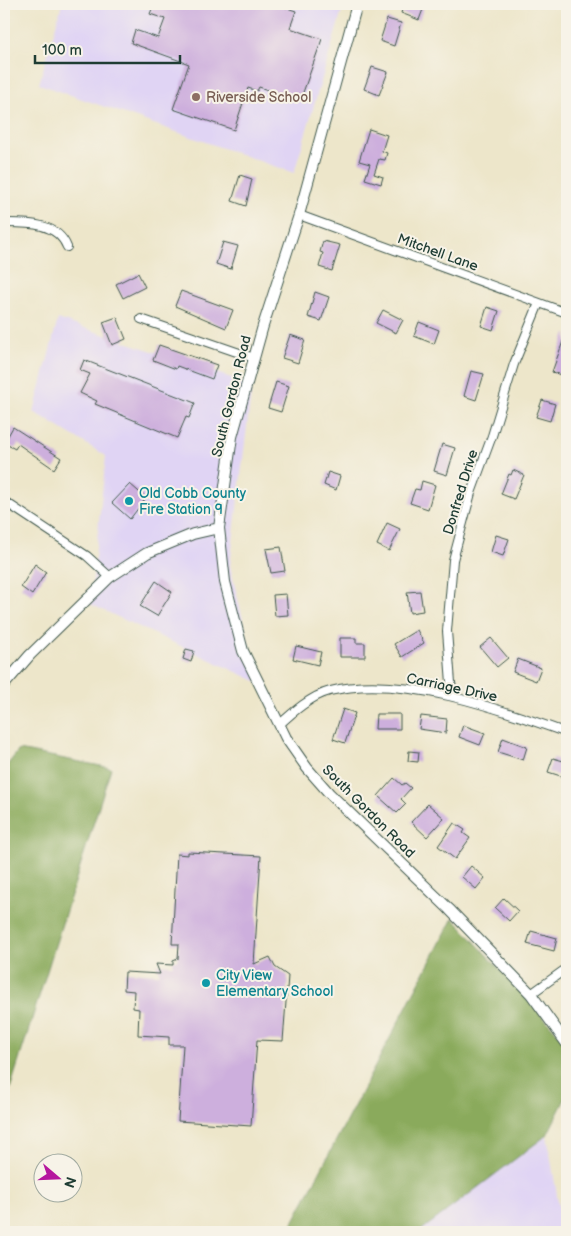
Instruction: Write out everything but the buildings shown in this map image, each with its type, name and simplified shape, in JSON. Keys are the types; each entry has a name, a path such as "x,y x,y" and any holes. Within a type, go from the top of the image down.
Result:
{"street":[{"name":"South Gordon Road","path":"357,4 299,215 254,358 232,437 219,528 225,582 243,651 280,725 307,768 329,793 449,909 530,994 567,1044"},
{"name":"Mitchell Lane","path":"299,215 567,313"},
{"path":"4,223 39,224 60,236 67,248"},
{"name":"Donfred Drive","path":"454,698 447,631 452,560 471,493 492,436 514,364 539,302"},
{"path":"141,318 254,358"},
{"path":"4,501 88,556 110,577"},
{"path":"4,685 30,655 110,577 147,553 193,534 219,528"},
{"name":"Carriage Drive","path":"280,725 304,704 330,691 394,688 483,704 567,733"},
{"path":"530,994 567,968"}],"shaded area":[{"name":"Riverside School","path":"62,4 344,4 294,173 39,84"},
{"path":"58,319 252,385 230,566 258,682 90,604 106,456 34,412"},
{"path":"547,1135 563,1232 419,1232"}],"green space":[{"path":"19,750 111,768 4,1108 4,769"},
{"path":"453,918 567,1043 567,1095 547,1135 419,1232 288,1232"}],"place":[{"name":"Riverside School","path":"196,97"},
{"name":"Old Cobb County Fire Station 9","path":"129,501"},
{"name":"City View Elementary School","path":"206,983"}]}
